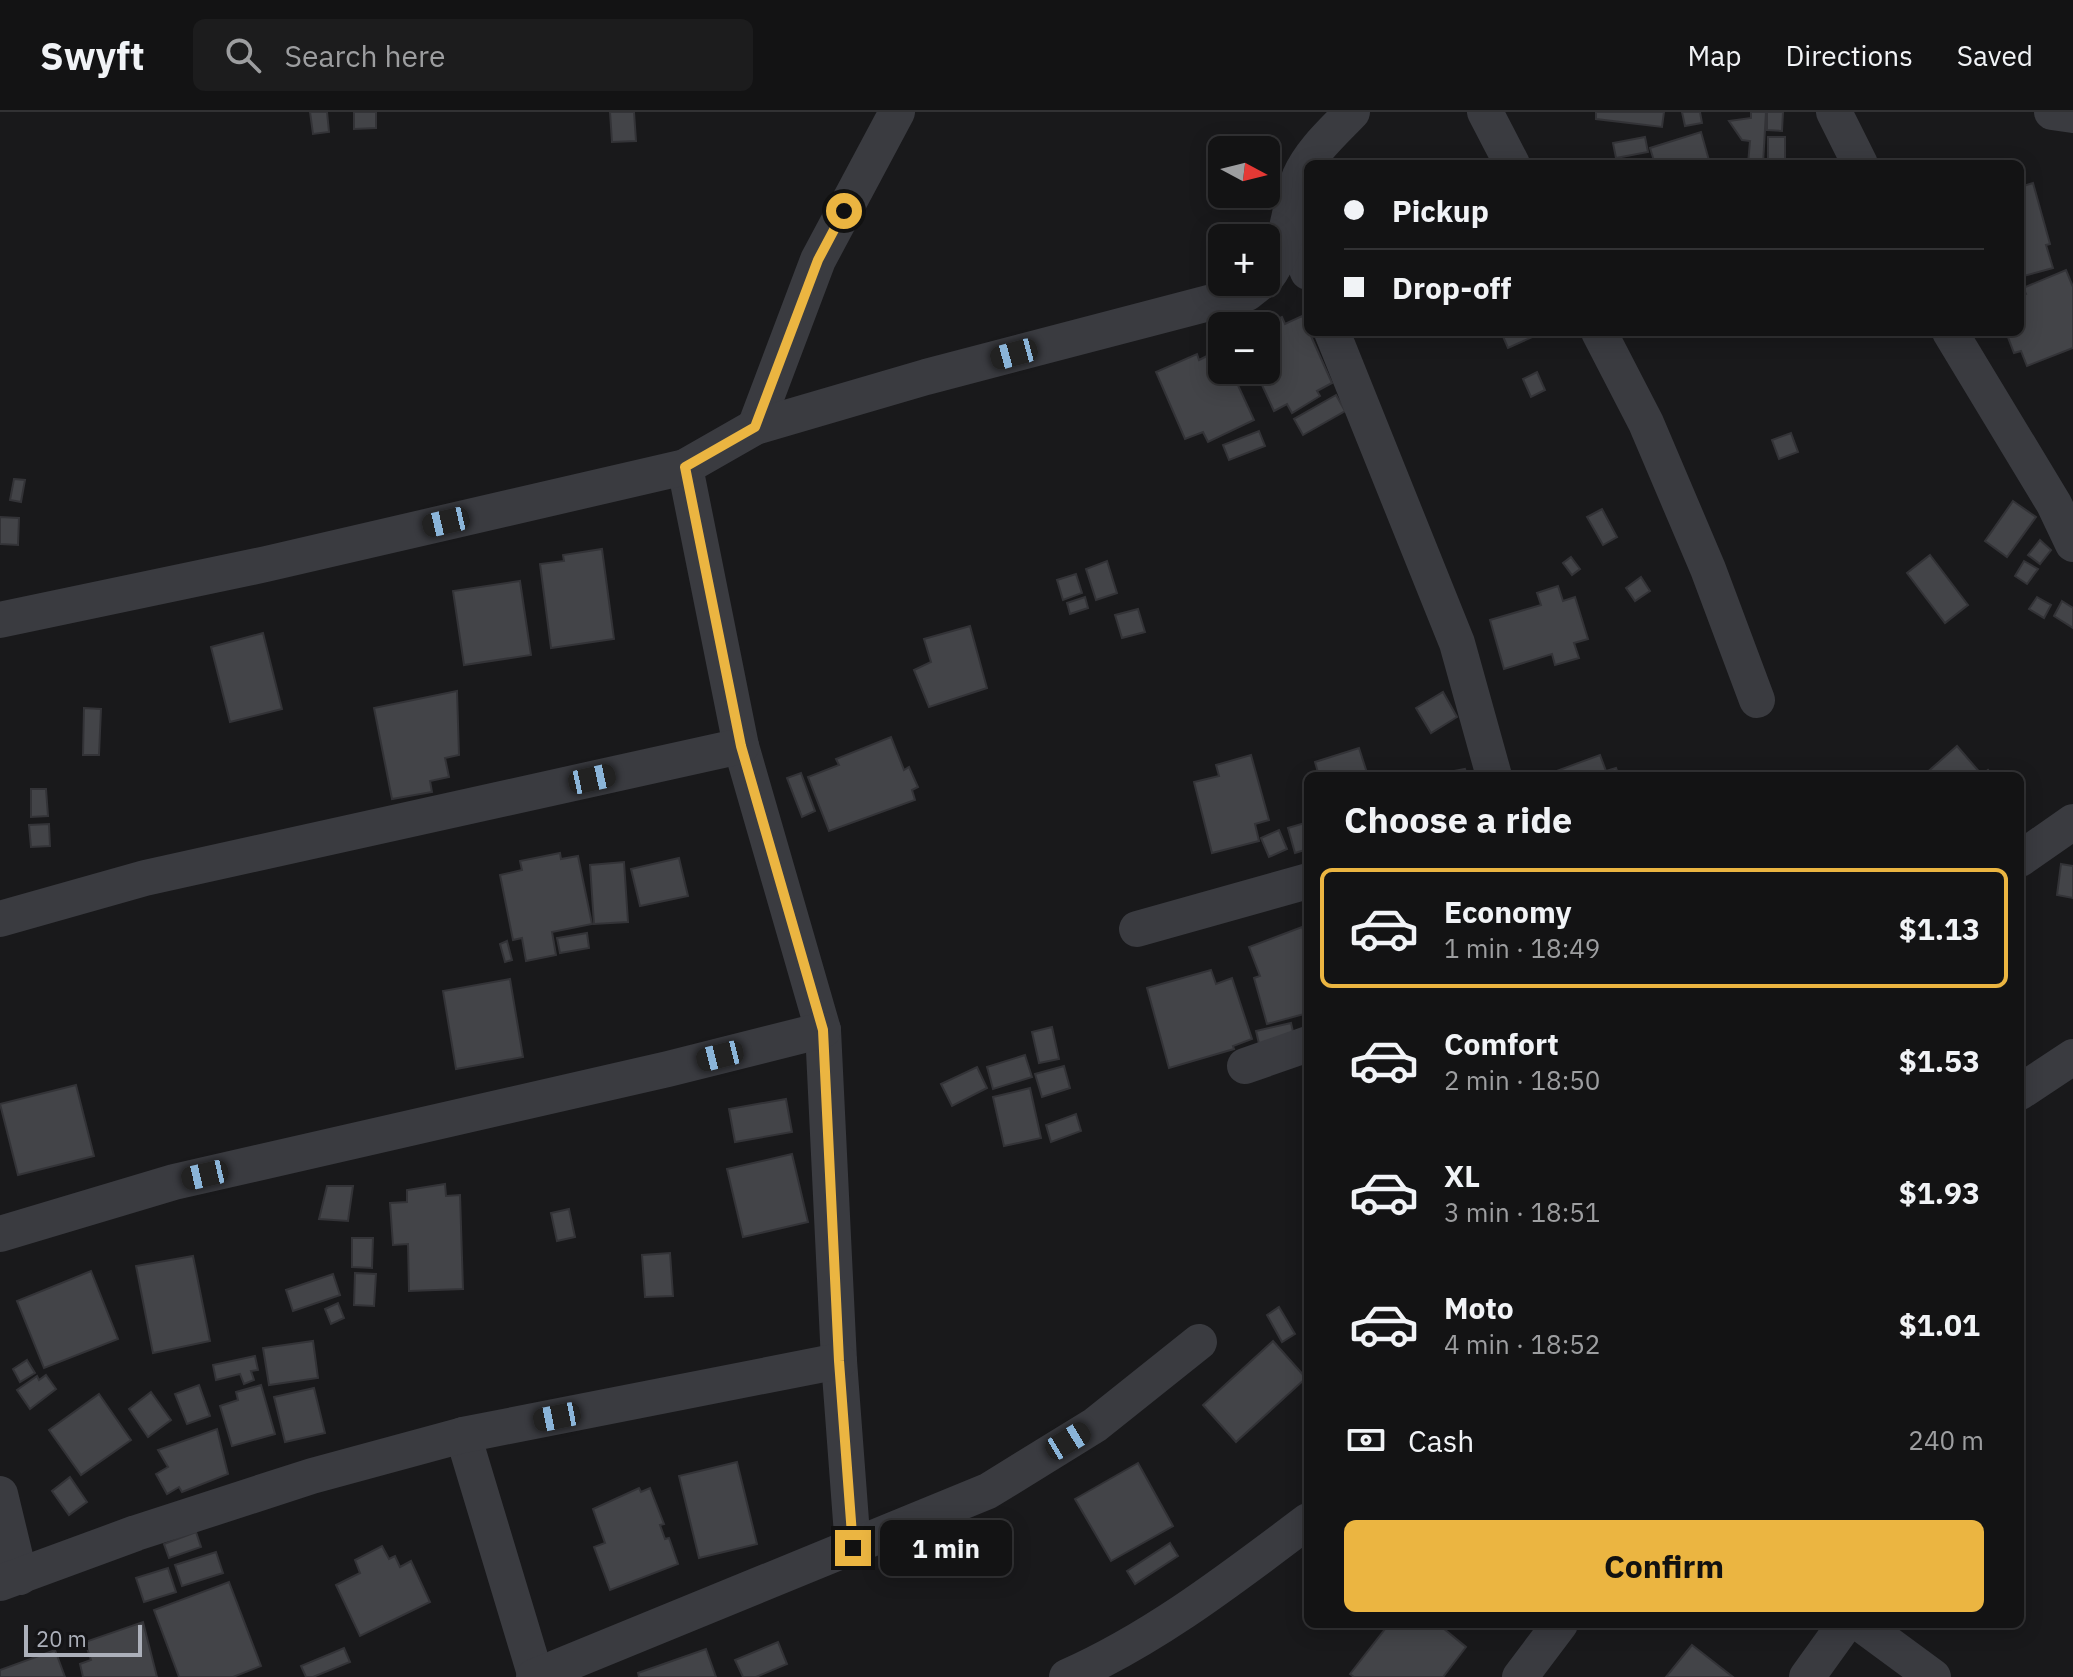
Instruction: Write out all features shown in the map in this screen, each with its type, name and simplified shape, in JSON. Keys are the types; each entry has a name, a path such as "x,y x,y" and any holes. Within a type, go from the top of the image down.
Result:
{"street":[{"path":"755,427 818,260 897,112"},
{"path":"1310,160 1352,112"},
{"path":"1485,112 1510,160"},
{"path":"1834,112 1858,160"},
{"path":"2052,112 2073,115"},
{"path":"1280,245 1304,170"},
{"path":"1289,224 1304,262"},
{"path":"0,620 266,564 685,467 755,427 926,377 1236,296"},
{"path":"1334,336 1457,643 1493,772"},
{"path":"1601,336 1646,423 1708,569 1757,700"},
{"path":"1952,336 2054,504 2073,544"},
{"path":"685,467 741,746 823,1030 839,1361 853,1548"},
{"path":"0,919 145,878 741,746"},
{"path":"2024,856 2073,822"},
{"path":"1137,929 1304,882"},
{"path":"0,1234 174,1182 823,1030"},
{"path":"1245,1066 1304,1045"},
{"path":"2024,1089 2073,1057"},
{"path":"463,1435 535,1677 988,1491 1095,1425 1199,1342"},
{"path":"0,1494 10,1580 151,1528 312,1476 463,1435 839,1361"},
{"path":"1067,1677 1093,1665 1201,1600 1304,1524"},
{"path":"1520,1677 1557,1628"},
{"path":"1807,1677 1842,1628"},
{"path":"1866,1628 1933,1677"}],"building":[{"path":"310,112 327,112 329,132 313,134"},
{"path":"354,112 376,112 376,128 354,129"},
{"path":"610,112 634,112 636,141 612,142"},
{"path":"1596,112 1664,112 1662,127 1596,119"},
{"path":"1682,112 1700,112 1702,123 1685,126"},
{"path":"1751,112 1766,112 1763,160 1748,160 1750,141 1742,140 1729,121 1751,118"},
{"path":"1767,112 1783,112 1782,131 1767,130"},
{"path":"1701,132 1709,160 1654,160 1650,148"},
{"path":"1645,137 1648,152 1616,158 1613,143"},
{"path":"1768,137 1785,137 1785,160 1768,160"},
{"path":"2033,183 2050,244 2046,245 2053,268 2024,276 2024,186"},
{"path":"2066,270 2073,287 2073,348 2027,366 2021,351 2014,353 2008,336 2024,336 2024,288"},
{"path":"1302,316 1304,336 1311,336 1332,383 1317,391 1320,396 1292,413 1287,404 1274,411 1261,384 1280,384 1282,317 1285,324"},
{"path":"1503,336 1535,336 1508,348"},
{"path":"1197,354 1199,360 1208,356 1208,384 1237,384 1254,420 1208,442 1203,432 1185,439 1156,372"},
{"path":"1537,372 1545,390 1531,397 1523,379"},
{"path":"1336,395 1345,411 1303,435 1294,419"},
{"path":"1259,431 1265,446 1229,460 1223,445"},
{"path":"1791,433 1798,452 1779,459 1772,440"},
{"path":"14,479 25,480 21,502 10,500"},
{"path":"2013,501 2036,517 2007,557 1985,541"},
{"path":"1602,509 1617,537 1603,545 1587,517"},
{"path":"0,517 19,518 18,545 0,544"},
{"path":"2040,540 2051,550 2040,564 2028,555"},
{"path":"602,549 614,639 551,648 540,564 564,561 563,555"},
{"path":"1930,555 1968,605 1945,623 1907,573"},
{"path":"1571,557 1580,569 1572,575 1563,563"},
{"path":"1107,561 1117,593 1096,600 1086,569"},
{"path":"2024,561 2038,569 2027,584 2015,576"},
{"path":"1076,574 1082,593 1063,600 1057,580"},
{"path":"1641,577 1650,591 1635,601 1626,588"},
{"path":"520,581 531,655 464,665 453,591"},
{"path":"1558,586 1563,601 1575,597 1588,639 1574,643 1579,658 1555,665 1552,654 1504,669 1490,620 1541,605 1537,593"},
{"path":"1085,597 1088,608 1070,614 1067,603"},
{"path":"2037,597 2051,605 2044,618 2029,609"},
{"path":"2062,601 2073,608 2073,628 2054,616"},
{"path":"1138,609 1145,632 1122,638 1115,615"},
{"path":"970,626 987,688 929,707 914,670 931,662 924,639"},
{"path":"263,633 282,709 230,722 211,647"},
{"path":"457,691 459,755 445,758 449,777 430,781 432,792 392,799 374,708"},
{"path":"1443,692 1457,717 1431,733 1416,708"},
{"path":"84,708 101,709 99,755 83,755"},
{"path":"891,737 904,770 909,767 918,787 912,790 915,800 829,831 808,777 839,765 836,759"},
{"path":"1957,746 1979,772 1928,772"},
{"path":"1359,748 1367,772 1318,772 1315,762"},
{"path":"1251,755 1269,820 1255,824 1259,841 1212,853 1194,782 1219,776 1216,765"},
{"path":"1600,755 1606,771 1616,768 1618,772 1554,772"},
{"path":"801,773 815,811 802,817 787,778"},
{"path":"31,789 46,789 48,816 31,817"},
{"path":"1304,823 1304,850 1295,853 1288,828"},
{"path":"49,824 50,846 31,847 29,825"},
{"path":"1279,830 1287,849 1269,857 1261,838"},
{"path":"560,853 561,859 578,856 592,924 552,932 556,955 526,961 522,938 513,940 500,875 522,870 520,861"},
{"path":"679,858 688,896 640,906 631,869"},
{"path":"624,862 628,922 594,924 590,865"},
{"path":"2061,864 2073,866 2073,898 2057,895"},
{"path":"1302,927 1304,1014 1267,1024 1254,978 1260,976 1249,947"},
{"path":"587,933 589,948 560,953 557,938"},
{"path":"507,941 512,960 505,962 500,944"},
{"path":"1211,970 1216,984 1232,978 1252,1039 1233,1046 1234,1049 1169,1068 1147,988"},
{"path":"510,979 523,1057 456,1069 443,991"},
{"path":"1291,1023 1295,1040 1260,1048 1256,1031"},
{"path":"1052,1027 1059,1059 1039,1063 1032,1032"},
{"path":"1025,1055 1032,1077 993,1089 987,1067"},
{"path":"1064,1066 1070,1088 1042,1097 1035,1074"},
{"path":"977,1067 987,1088 952,1106 941,1084"},
{"path":"76,1085 94,1156 18,1175 0,1104"},
{"path":"1030,1088 1041,1138 1004,1146 993,1097"},
{"path":"786,1099 792,1132 735,1142 729,1109"},
{"path":"1076,1114 1081,1131 1051,1142 1046,1125"},
{"path":"792,1154 808,1222 743,1237 727,1169"},
{"path":"445,1184 446,1196 460,1195 463,1289 409,1291 408,1244 393,1245 390,1203 407,1202 407,1190"},
{"path":"327,1186 353,1186 348,1221 319,1219"},
{"path":"569,1209 575,1237 557,1241 551,1213"},
{"path":"352,1238 373,1238 372,1268 352,1267"},
{"path":"670,1253 673,1296 645,1297 642,1255"},
{"path":"193,1256 210,1341 153,1353 136,1266"},
{"path":"91,1271 118,1339 44,1368 17,1301"},
{"path":"355,1273 376,1274 374,1306 354,1305"},
{"path":"333,1274 340,1295 293,1311 286,1290"},
{"path":"338,1303 344,1318 331,1324 325,1309"},
{"path":"1279,1307 1295,1334 1282,1342 1267,1315"},
{"path":"313,1341 318,1378 269,1385 263,1348"},
{"path":"1273,1341 1304,1376 1304,1380 1236,1442 1203,1405"},
{"path":"255,1356 258,1370 251,1371 254,1380 244,1384 240,1374 216,1380 213,1365"},
{"path":"27,1360 35,1373 20,1382 13,1369"},
{"path":"46,1375 56,1389 30,1409 17,1390 37,1376 39,1380"},
{"path":"199,1385 210,1416 187,1424 175,1394"},
{"path":"261,1385 275,1434 232,1446 220,1406 238,1400 236,1392"},
{"path":"314,1388 325,1433 285,1442 274,1397"},
{"path":"151,1392 171,1420 148,1437 129,1409"},
{"path":"99,1394 131,1440 81,1475 49,1430"},
{"path":"217,1429 228,1474 182,1492 179,1487 167,1494 156,1474 168,1467 158,1450"},
{"path":"737,1462 757,1544 699,1558 679,1476"},
{"path":"1138,1463 1173,1526 1111,1561 1075,1499"},
{"path":"70,1477 87,1502 69,1515 52,1491"},
{"path":"639,1488 641,1492 650,1488 664,1524 660,1525 665,1539 669,1538 678,1564 610,1590 594,1547 605,1543 593,1509"},
{"path":"196,1532 201,1547 169,1558 164,1544"},
{"path":"1170,1543 1178,1556 1135,1584 1127,1571"},
{"path":"382,1546 389,1559 395,1556 400,1567 411,1561 430,1602 360,1636 336,1585 360,1573 355,1560"},
{"path":"216,1552 223,1573 182,1586 175,1565"},
{"path":"168,1568 176,1592 144,1602 136,1578"},
{"path":"229,1582 261,1666 233,1677 179,1677 154,1610"},
{"path":"143,1622 157,1677 83,1677 80,1664 91,1660 85,1642"},
{"path":"1386,1628 1443,1628 1466,1647 1443,1677 1354,1677 1350,1674"},
{"path":"778,1642 787,1664 756,1677 743,1677 735,1660"},
{"path":"1692,1645 1733,1677 1666,1677"},
{"path":"344,1648 350,1662 306,1677 301,1666"},
{"path":"706,1649 716,1677 639,1677 638,1673"},
{"path":"55,1650 65,1677 0,1677 0,1670"}],"route":[{"path":"844,211 818,260 755,427 685,467 741,746 823,1030 839,1361 853,1548"}]}
